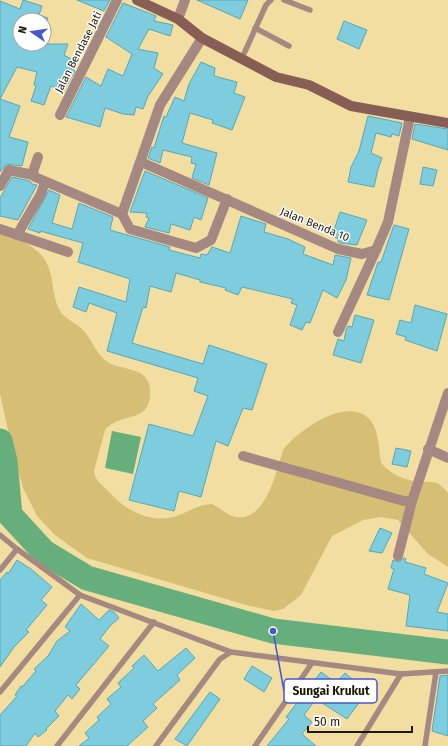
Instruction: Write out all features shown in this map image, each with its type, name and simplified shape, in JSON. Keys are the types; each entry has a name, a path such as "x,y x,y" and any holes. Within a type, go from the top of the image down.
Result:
{"street":[{"name":"Jalan Bendase Jati","path":"60,115 117,0"},
{"path":"137,0 178,19 202,38 276,76 309,85 351,106 448,123"},
{"path":"178,19 185,0"},
{"path":"122,214 160,105 202,38"},
{"path":"338,332 388,222 410,116"},
{"path":"33,175 38,157"},
{"name":"Jalan Benda 10","path":"141,162 338,249 362,254 376,250"},
{"path":"0,186 9,170 33,175 45,182 122,214 130,229 196,248 211,240 227,199"},
{"path":"17,235 41,194 45,182"},
{"path":"0,229 68,252"},
{"path":"398,556 412,501 428,449 448,393"},
{"path":"428,449 448,458"},
{"path":"244,456 404,502 412,501"}],"lane":[{"path":"242,58 266,5 271,0"},
{"path":"284,0 310,10"},
{"path":"255,28 289,46"},
{"path":"0,535 80,595 231,652 401,674 448,671"},
{"path":"0,570 17,549"},
{"path":"0,692 80,595"},
{"path":"57,746 154,622"},
{"path":"156,746 220,659 231,652"},
{"path":"255,746 312,663"},
{"path":"425,746 436,672"},
{"path":"357,746 401,674"}],"shaded area":[{"path":"0,233 28,245 40,253 49,269 55,299 59,310 63,315 85,332 101,357 115,366 141,373 149,383 149,401 146,408 141,413 112,424 105,430 94,471 98,481 122,504 136,513 152,518 174,517 201,506 212,504 232,516 246,516 255,511 268,493 283,450 290,442 310,426 322,419 346,411 357,412 367,417 374,426 378,438 381,463 384,467 392,473 405,479 436,483 444,488 448,493 448,567 428,554 398,520 381,517 363,520 332,536 301,595 283,609 274,611 246,605 87,558 55,535 37,516 23,488 12,449 0,394"},
{"path":"112,431 141,437 133,474 105,468"}],"building":[{"path":"23,0 42,6 40,12 12,12 12,52 52,52 52,44 68,44 64,55 71,59 68,66 75,71 64,91 51,86 44,105 31,101 36,86 34,85 37,72 17,67 0,99 0,1 20,9"},
{"path":"77,0 110,0 104,11"},
{"path":"197,0 248,0 240,19"},
{"path":"123,3 156,16 154,21 173,25 170,36 149,29 138,49 158,53 154,68 163,74 148,96 143,109 136,107 134,115 123,114 105,108 100,127 66,117 86,77 101,86 108,69 123,76 132,54 106,37"},
{"path":"344,21 367,30 359,49 337,39"},
{"path":"201,62 215,68 214,76 237,82 234,93 245,97 232,130 212,123 213,120 190,113 182,143 217,153 209,185 192,178 196,164 191,163 192,157 163,150 160,163 148,158 152,147 154,148 164,116 166,117 175,97 184,101 189,84"},
{"path":"0,99 20,106 9,137 28,142 22,166 7,164 0,172"},
{"path":"368,116 402,123 399,136 392,134 391,137 376,133 371,153 382,158 374,187 348,182 351,167 359,151"},
{"path":"415,124 448,129 448,150 412,139"},
{"path":"423,167 437,170 433,186 420,184"},
{"path":"145,171 208,198 201,220 194,217 190,230 171,224 169,233 145,227 149,218 146,217 147,213 130,212"},
{"path":"12,177 30,181 32,184 37,185 18,220 0,216 0,198"},
{"path":"49,190 60,195 52,223 72,229 79,203 113,217 110,230 170,247 169,250 200,258 201,254 207,255 212,247 230,253 241,216 266,224 264,232 288,239 305,247 303,254 333,265 335,255 351,258 346,280 337,298 323,290 310,323 306,322 302,330 290,325 297,305 291,303 293,299 242,287 238,295 225,290 226,288 200,282 200,280 176,273 171,292 150,286 146,308 143,307 132,343 203,364 209,345 267,364 252,410 243,408 228,446 216,441 201,497 179,491 174,511 129,500 149,424 193,436 208,396 194,391 198,378 107,351 117,313 89,303 86,312 73,307 79,287 126,302 130,279 78,262 83,243 28,229"},
{"path":"340,212 367,220 357,245 340,243 338,242 339,239 332,236"},
{"path":"394,225 409,229 389,300 367,295 378,262 381,262"},
{"path":"415,305 447,314 437,351 405,340 406,337 396,334 400,320 411,323"},
{"path":"355,315 374,320 361,363 333,355 338,339 344,341 346,330 348,326 352,327"},
{"path":"396,448 411,451 407,467 392,464"},
{"path":"380,528 392,533 382,553 369,551"},
{"path":"404,558 406,559 405,562 426,568 424,574 448,583 437,612 448,614 448,631 406,626 410,595 388,589 394,569 391,568 393,560 399,562"},
{"path":"17,560 31,569 52,587 41,600 47,605 26,630 29,632 14,647 0,667 0,580 7,572 8,574"},
{"path":"81,604 99,620 109,610 114,612 119,618 110,626 100,639 109,646 76,685 80,689 72,699 68,695 55,711 59,716 46,729 47,730 38,737 35,733 26,746 0,746 0,715 17,696 15,695 21,686 22,687 36,671 34,669 48,656 57,641 70,631 65,627"},
{"path":"186,648 195,658 177,675 180,680 153,704 157,708 143,721 148,727 127,746 79,746 89,738 85,733 99,720 97,717 111,704 107,699 121,687 118,683 134,668 132,666 144,655 158,671"},
{"path":"252,666 272,678 264,692 244,679"},
{"path":"321,672 336,683 345,673 367,692 347,719 316,699 304,715 312,722 302,734 316,746 267,746 289,719 286,717"},
{"path":"448,675 448,736 432,731 440,676"},
{"path":"210,692 220,699 187,746 175,739"}],"waterway":[{"path":"0,441 5,461 10,515 44,552 87,578 273,631 448,652"}],"place":[{"name":"Sungai Krukut","path":"273,631"}]}
